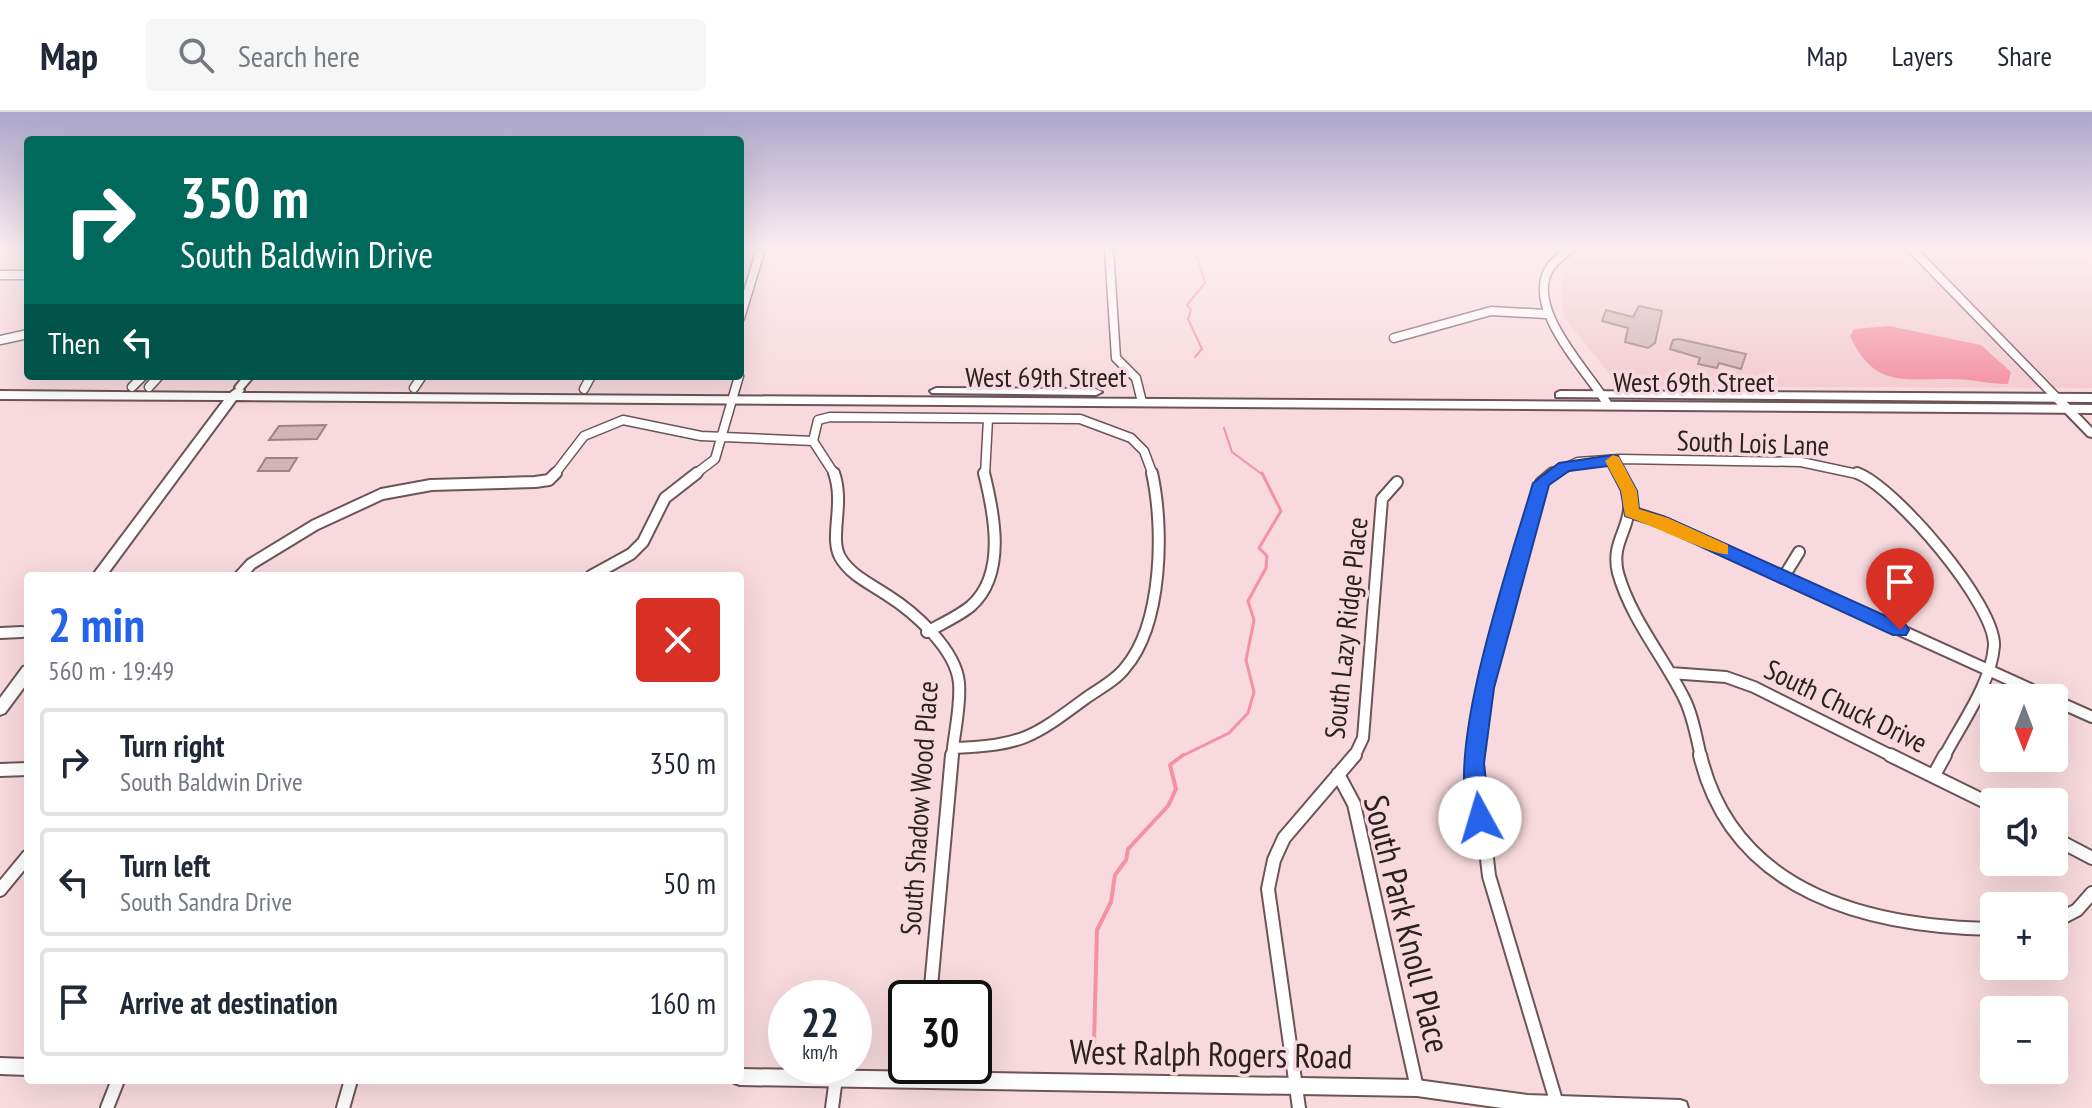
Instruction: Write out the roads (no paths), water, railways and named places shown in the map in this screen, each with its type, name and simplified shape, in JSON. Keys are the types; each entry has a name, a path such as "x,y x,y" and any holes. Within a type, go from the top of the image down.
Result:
{"main road":[{"name":"West 69th Street","path":"0,387 132,387 146,382 237,391 582,394 1606,400 2092,398"},
{"name":"West 69th Street","path":"0,395 414,388 582,394"},
{"path":"102,572 237,391"},
{"name":"West 69th Street","path":"1606,400 2092,409"},
{"path":"0,709 24,676"}],"street":[{"path":"1112,295 1116,358 1136,378 1141,397"},
{"path":"1546,295 1546,314 1555,334 1585,367 1606,400"},
{"path":"1957,295 2092,434"},
{"path":"1394,338 1491,311 1546,314"},
{"path":"0,340 24,335"},
{"path":"237,391 246,380"},
{"path":"414,388 419,380"},
{"path":"582,394 589,380"},
{"path":"616,571 643,542 665,498 715,459 737,380"},
{"path":"244,572 251,564 334,512 362,500 429,485 549,480 558,472 568,450 580,439 614,422 654,421 691,435 813,441 818,420 830,417 1080,419 1107,426 1127,436 1144,450 1153,464 1158,572 1134,655 1125,669 1035,736 998,746 954,748"},
{"path":"927,632 972,605 991,574 995,516 983,468 988,419"},
{"name":"South Shadow Wood Place","path":"813,441 824,451 839,491 841,506 835,543 840,557 851,570 897,601 927,632 946,652 959,682 932,980"},
{"path":"1613,460 1629,491 1631,512 1619,538 1617,568 1638,617 1693,717 1708,782 1720,806 1765,863 1793,886 1824,902 1890,922 1980,928"},
{"name":"South Lois Lane","path":"1558,1106 1489,876 1474,763 1477,723 1541,483 1565,467 1613,460 1823,465 1868,478 1907,508 1974,598 1992,629 1994,645 1987,669 1934,775"},
{"name":"South Lazy Ridge Place","path":"1299,1108 1268,889 1271,861 1293,820 1357,755 1363,738 1382,499 1397,482"},
{"path":"1631,512 1662,522 2020,684"},
{"path":"1783,578 1799,552"},
{"path":"0,633 22,632"},
{"name":"South Chuck Drive","path":"1670,673 1726,677 1754,687 1980,799"},
{"path":"2068,706 2092,717"},
{"path":"0,770 24,769"},
{"name":"South Park Knoll Place","path":"1338,774 1354,804 1417,1088"},
{"path":"2068,845 2092,858"},
{"path":"0,890 24,861"},
{"path":"2068,915 2077,910 2092,893"},
{"path":"0,1066 24,1067"},
{"name":"West Ralph Rogers Road","path":"992,1075 1417,1088 1558,1106 1680,1108"},
{"name":"West Ralph Rogers Road","path":"744,1077 768,1077"},
{"path":"107,1108 116,1084"},
{"path":"343,1108 350,1084"},
{"path":"832,1108 835,1084"}],"waterway":[{"path":"1195,295 1187,305 1191,310 1188,319 1202,349 1195,357"},
{"path":"1224,428 1232,452 1263,475"},
{"path":"1181,756 1229,733 1248,713 1254,692 1246,660 1254,620 1248,601 1266,568 1267,556 1259,548 1281,511 1263,475"},
{"path":"1094,1043 1097,930 1111,902 1115,875 1126,860 1128,849 1168,806 1176,789 1170,765 1181,756"}]}
